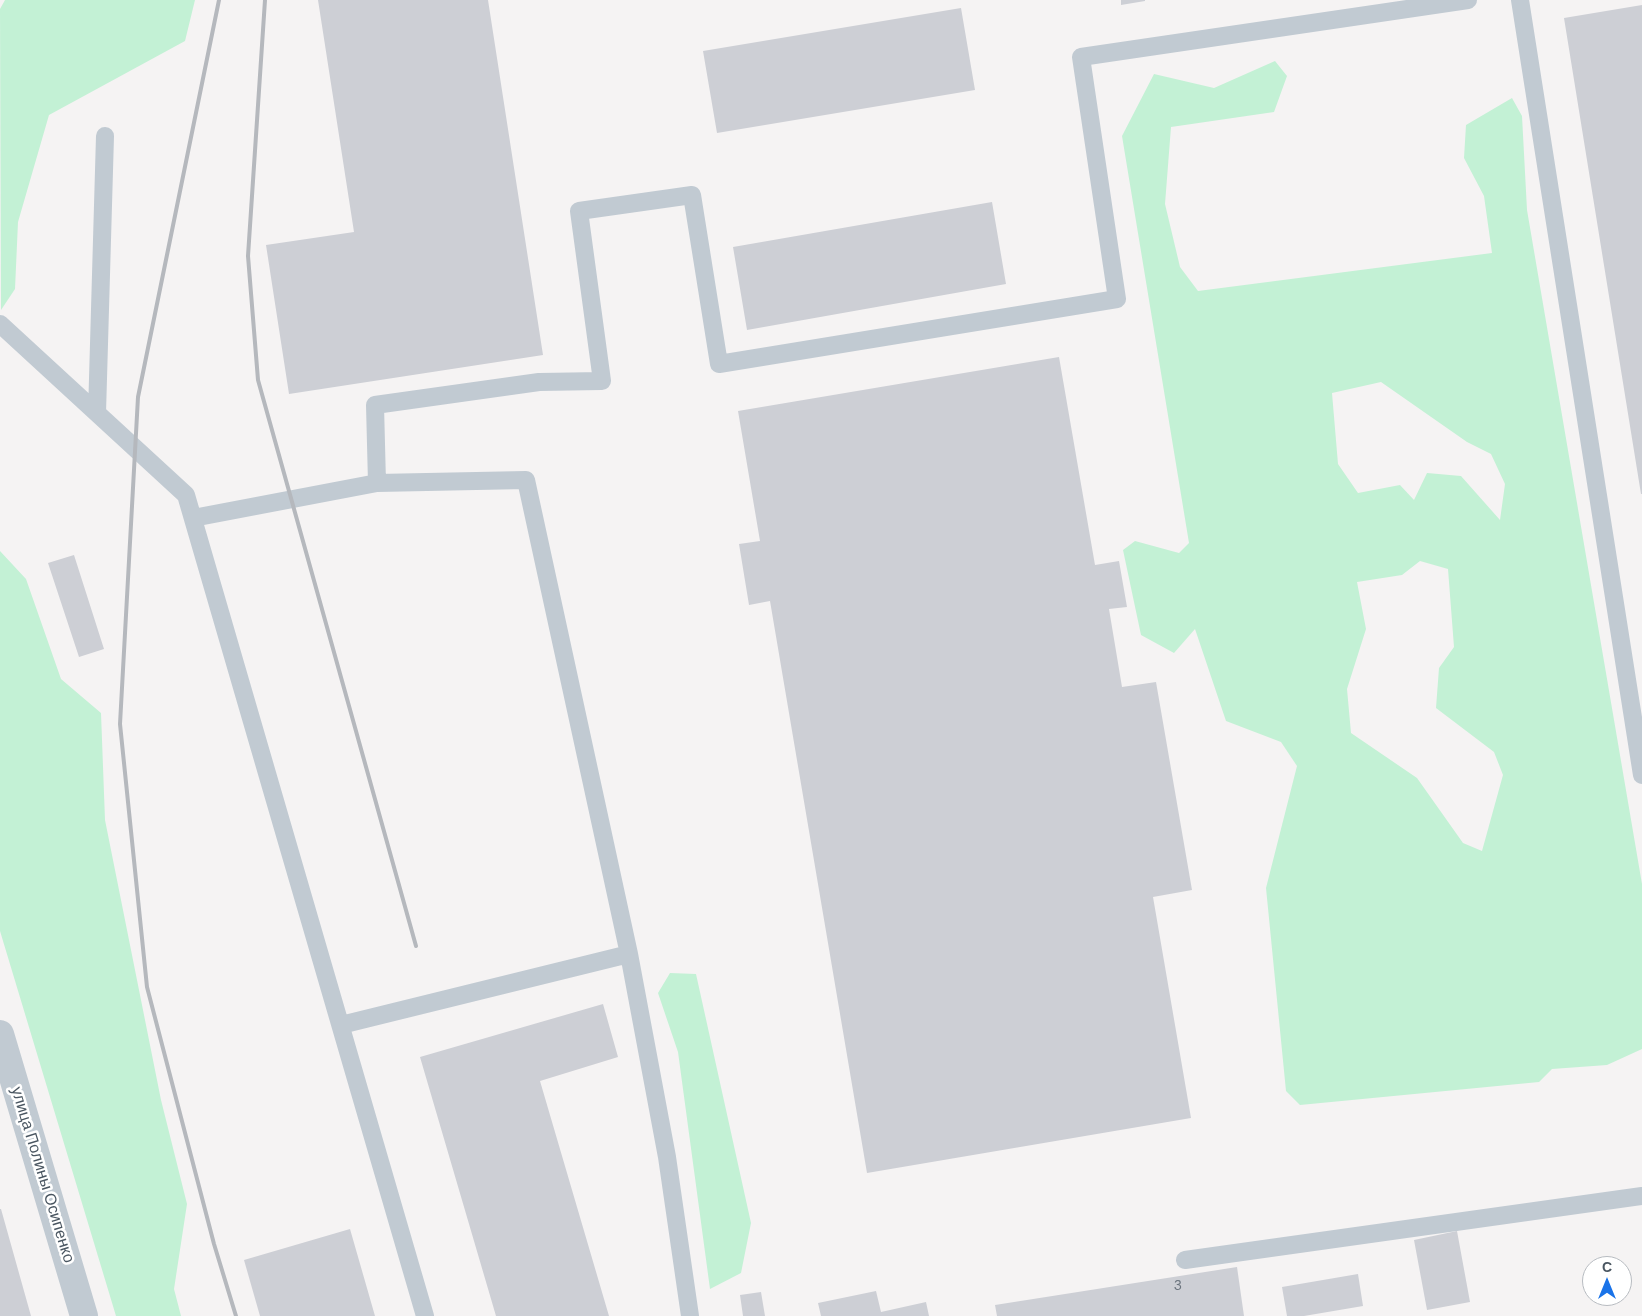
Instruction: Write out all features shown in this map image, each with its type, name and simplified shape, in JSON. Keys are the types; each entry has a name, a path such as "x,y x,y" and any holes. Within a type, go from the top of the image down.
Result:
{"street":[{"name":"улица Полины Осипенко","path":"0,1034 84,1316"}],"lane":[{"path":"377,483 375,405 539,382 602,381 579,211 692,195 720,364 1117,299 1081,57 1468,0"},
{"path":"1520,0 1642,775"},
{"path":"97,413 105,136"},
{"path":"0,324 186,495 425,1316"},
{"path":"193,518 377,483 526,480 629,954 667,1157 690,1316"},
{"path":"340,1025 629,954"},
{"path":"1185,1260 1642,1196"}],"green space":[{"path":"5,0 195,0 185,41 49,115 18,222 15,289 1,310 0,9"},
{"path":"1275,61 1287,76 1274,112 1171,127 1165,204 1180,267 1198,291 1492,253 1484,196 1464,158 1466,125 1512,98 1522,116 1527,210 1642,884 1642,1049 1607,1065 1552,1069 1539,1082 1300,1105 1286,1091 1266,888 1297,766 1281,742 1226,721 1195,629 1174,653 1141,635 1123,550 1135,541 1179,553 1189,543 1122,136 1154,74 1214,88","holes":["1381,382 1467,442 1491,454 1505,484 1500,520 1461,476 1427,473 1414,500 1400,485 1358,493 1338,464 1332,393","1420,561 1448,569 1454,647 1439,668 1436,708 1494,752 1503,775 1482,851 1463,843 1417,778 1351,733 1347,689 1366,629 1357,582 1402,575"]},
{"path":"0,551 26,579 61,679 101,713 105,820 161,1100 187,1204 174,1289 181,1316 116,1316 0,931"},
{"path":"670,973 696,974 751,1223 741,1273 710,1289 678,1052 658,993"}],"building":[{"path":"318,0 488,0 543,355 289,394 266,245 354,232"},
{"path":"1121,0 1145,0 1145,1 1121,5"},
{"path":"1642,5 1642,494 1641,494 1564,18"},
{"path":"961,8 975,90 717,133 703,51"},
{"path":"992,202 1006,284 747,330 733,247"},
{"path":"1059,357 1095,565 1119,561 1127,607 1109,609 1122,687 1156,682 1192,890 1153,897 1191,1118 867,1173 770,601 749,605 739,544 760,541 738,411"},
{"path":"74,555 104,649 79,657 48,563"},
{"path":"603,1004 618,1057 540,1081 609,1316 496,1316 420,1057"},
{"path":"1,1209 31,1316 0,1316"},
{"path":"350,1229 375,1316 260,1316 244,1260"},
{"path":"1457,1231 1470,1302 1427,1310 1414,1240"},
{"path":"1237,1267 1244,1316 997,1316 995,1305"},
{"path":"1358,1274 1363,1306 1304,1316 1287,1316 1282,1287"},
{"path":"876,1291 881,1312 926,1302 929,1316 821,1316 818,1303"},
{"path":"761,1292 765,1316 743,1316 740,1295"}],"railway":[{"path":"219,0 138,397 120,724 147,987 214,1244 236,1316"},
{"path":"265,0 248,256 258,380 416,946"}]}
